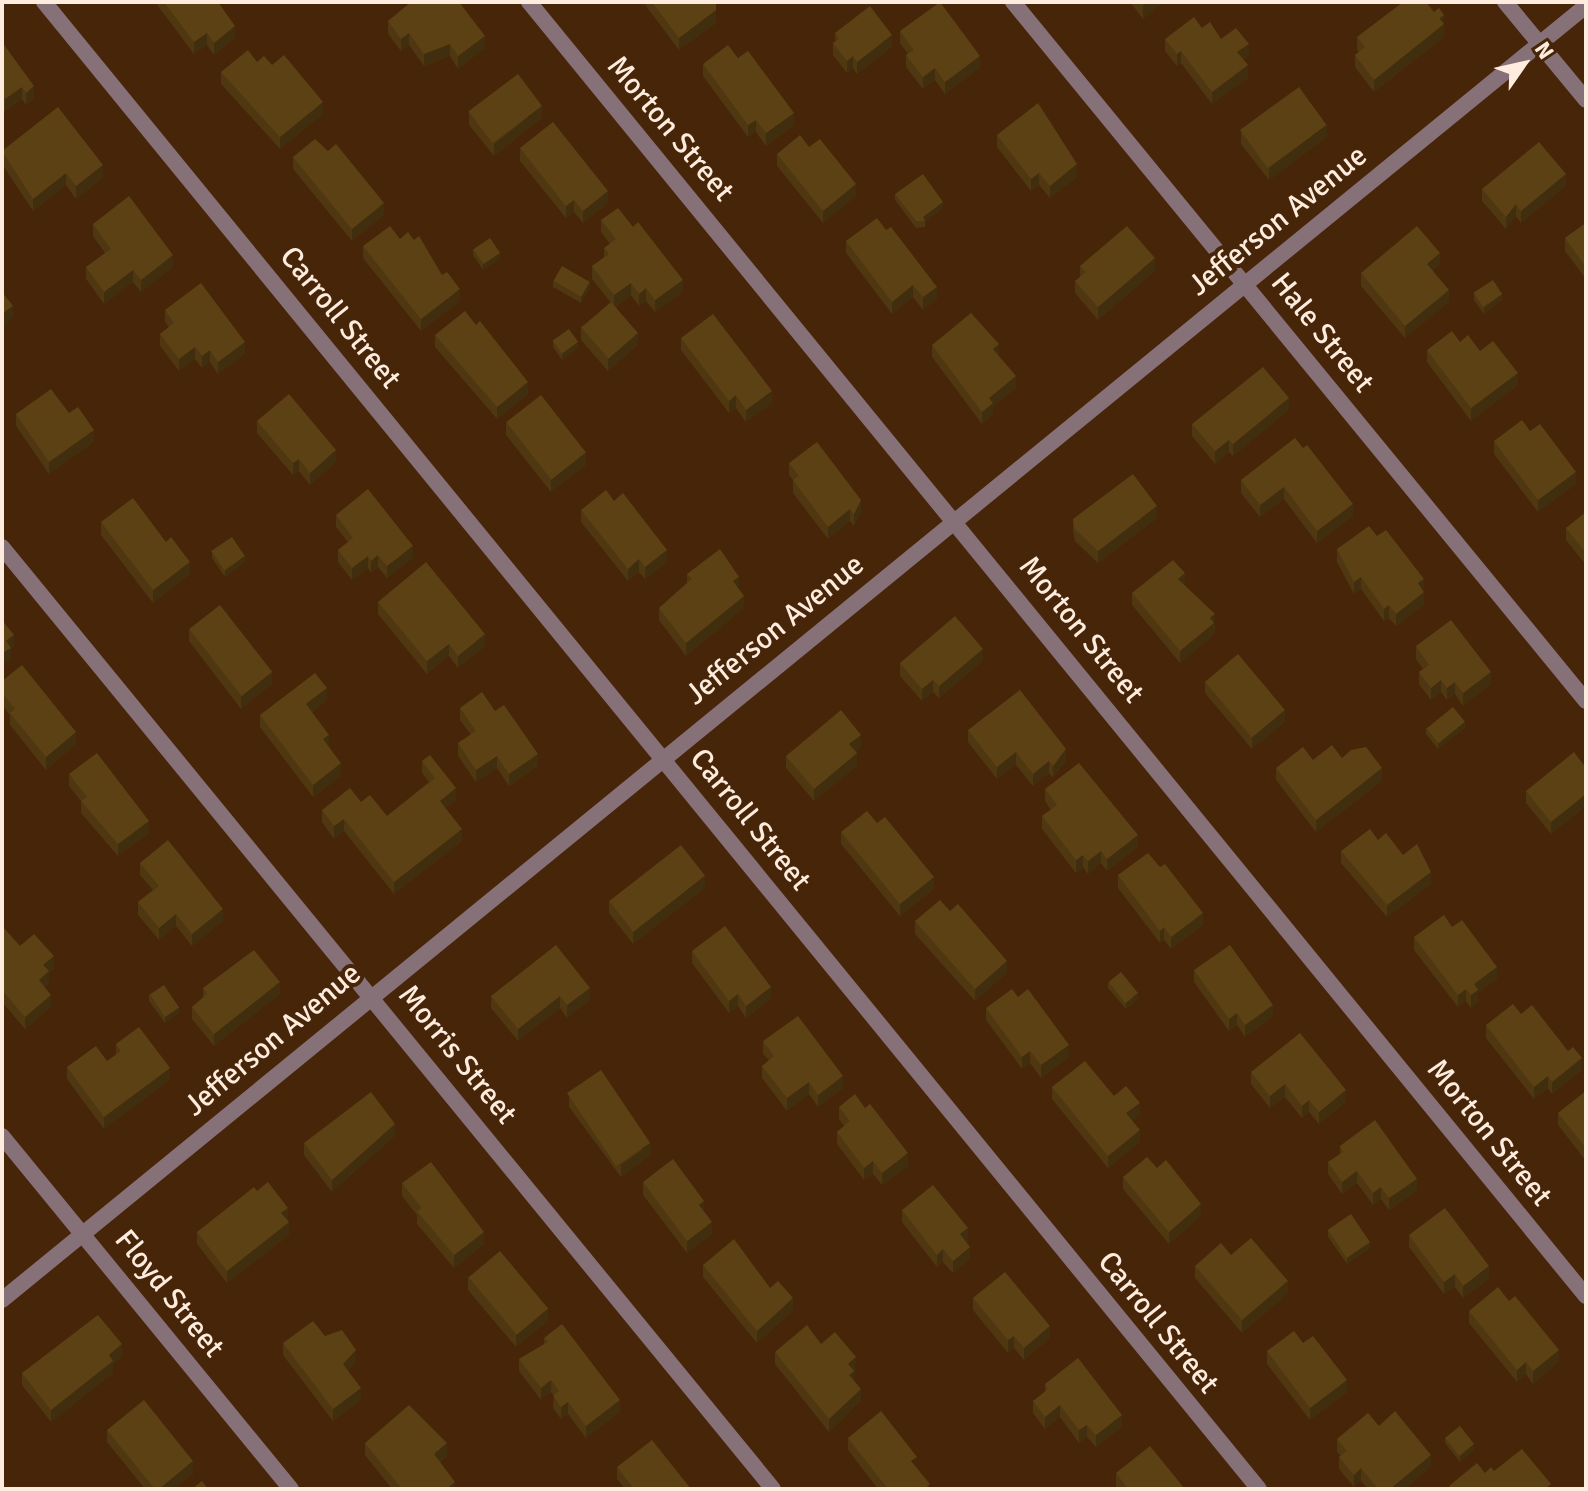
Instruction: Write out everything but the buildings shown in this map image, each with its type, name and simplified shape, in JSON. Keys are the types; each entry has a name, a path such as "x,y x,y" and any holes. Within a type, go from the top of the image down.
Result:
{"street":[{"name":"Carroll Street","path":"44,2 1259,1489"},
{"name":"Morton Street","path":"529,2 955,519 1586,1296"},
{"name":"Hale Street","path":"1013,2 1586,701"},
{"path":"1505,2 1586,100"},
{"name":"Jefferson Avenue","path":"2,1300 1586,6"},
{"name":"Morris Street","path":"2,547 372,995 773,1489"},
{"name":"Floyd Street","path":"2,1136 291,1489"}]}
